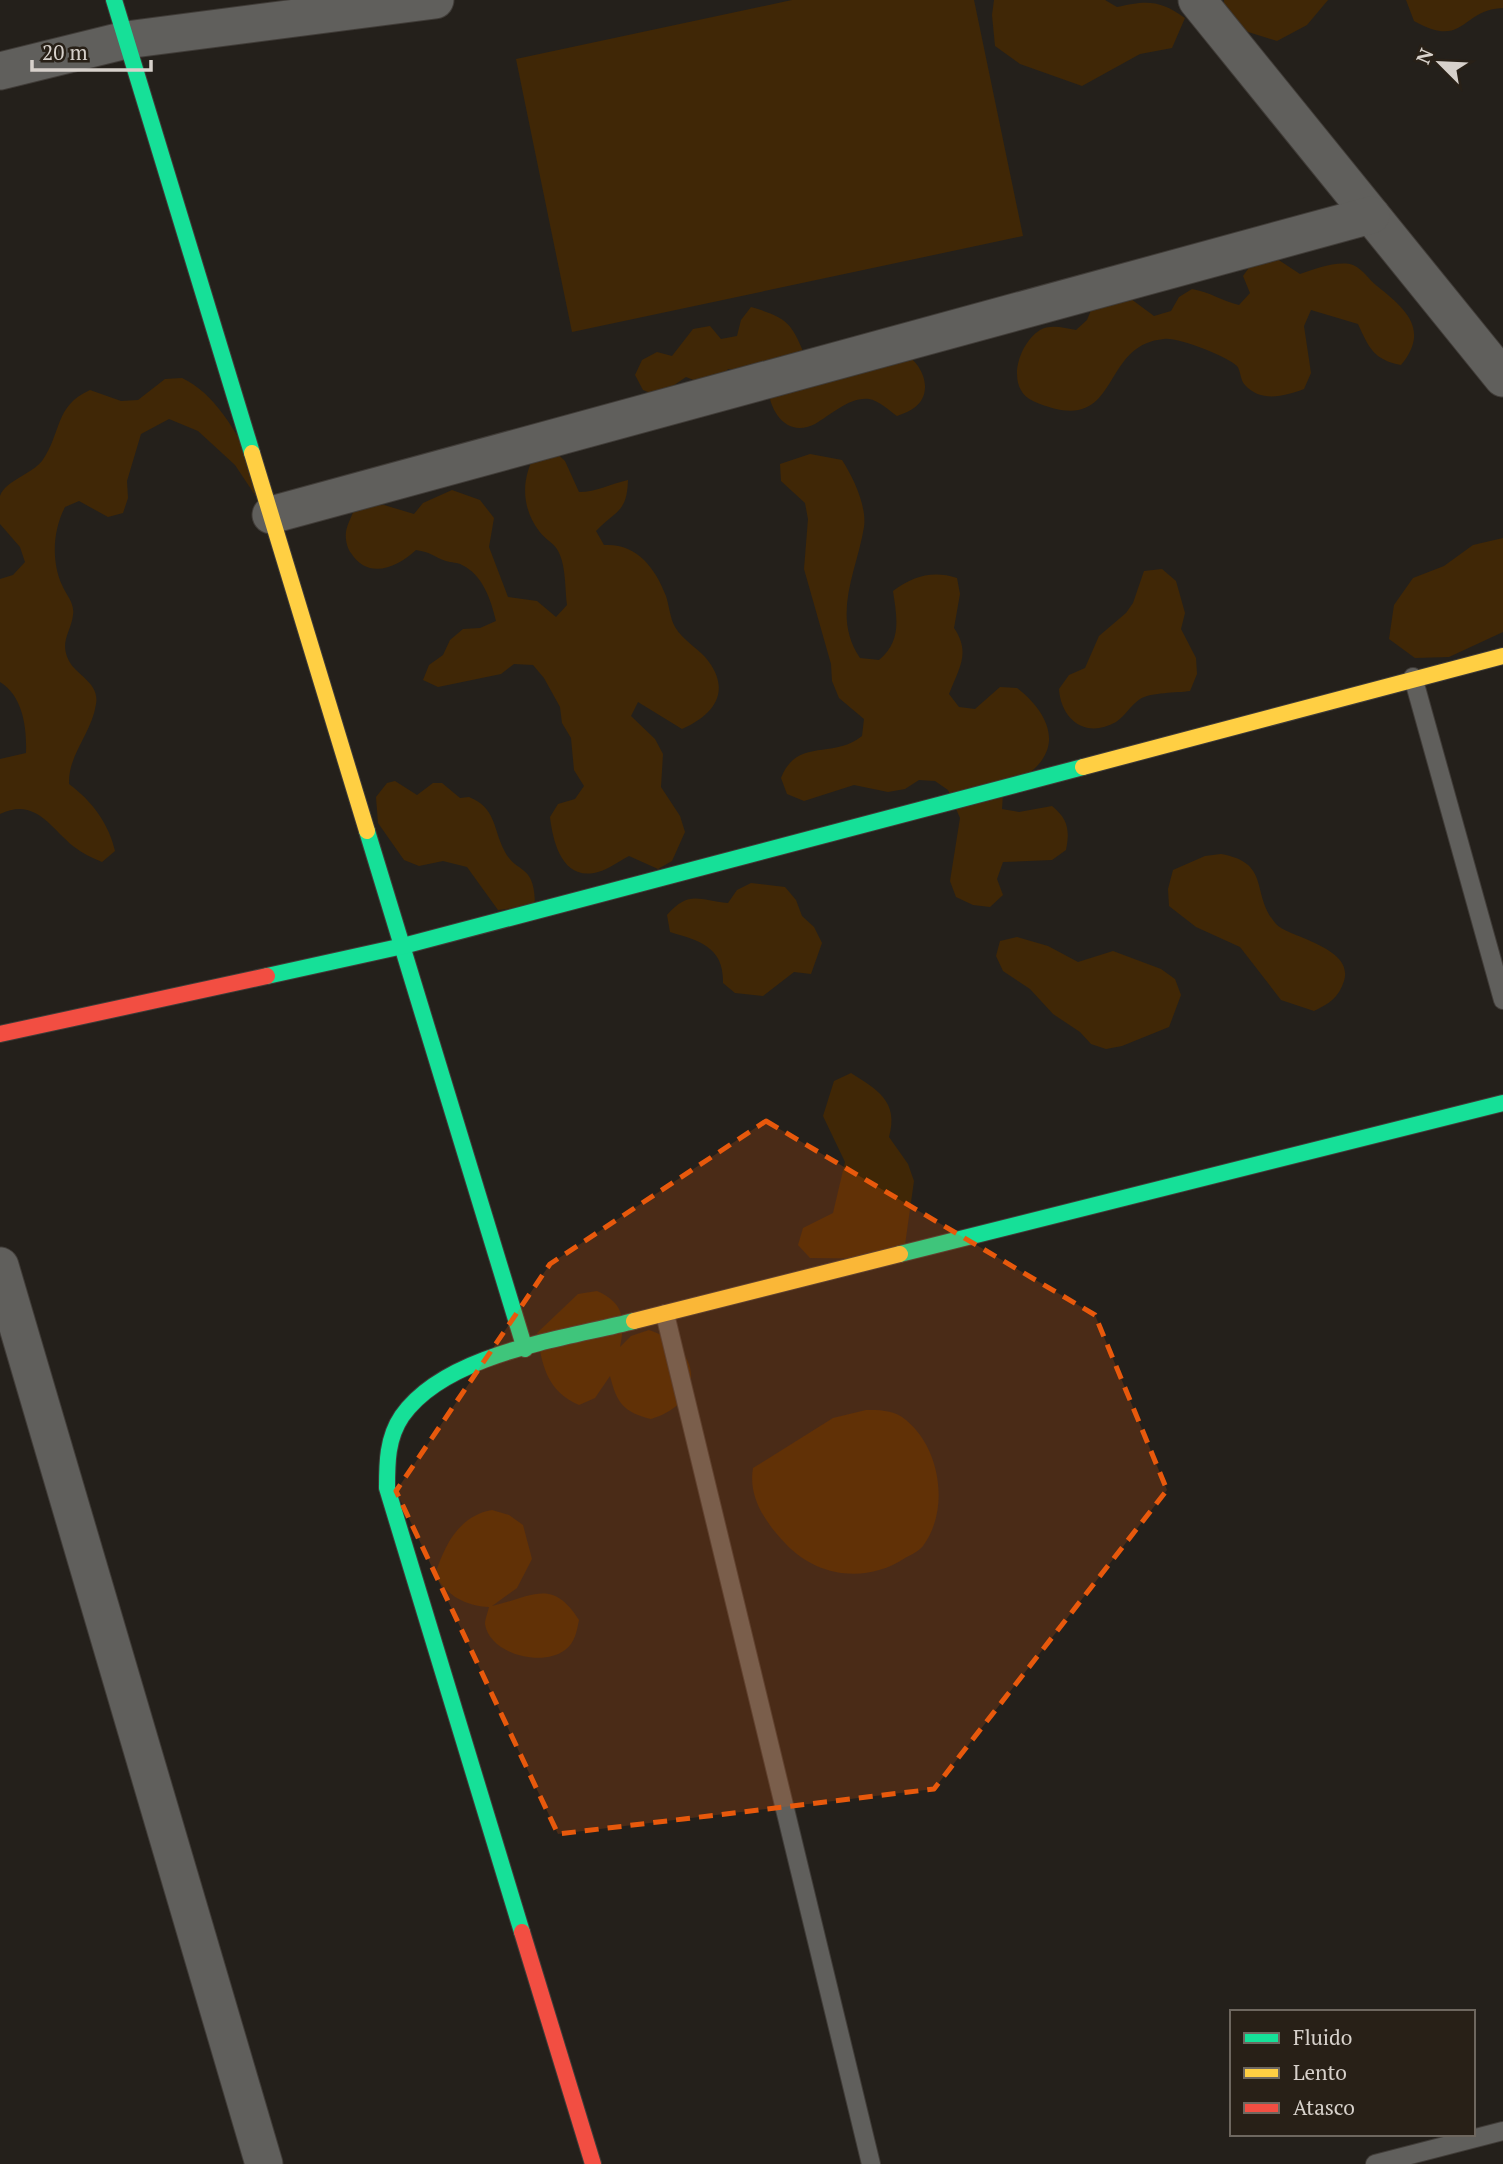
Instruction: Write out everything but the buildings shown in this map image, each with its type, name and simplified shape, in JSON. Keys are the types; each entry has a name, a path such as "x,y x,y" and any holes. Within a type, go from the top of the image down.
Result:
{"street":[{"path":"114,0 525,1349"},
{"path":"0,71 126,40 435,0"},
{"path":"1197,0 1503,378"},
{"path":"271,515 1371,215"},
{"path":"0,1034 403,946 1413,677 1503,656"},
{"path":"593,2164 387,1488 385,1459 393,1427 435,1382 496,1356 1503,1103"},
{"path":"0,1266 264,2164"}],"lane":[{"path":"1413,677 1503,999"},
{"path":"665,1314 871,2164"},
{"path":"1375,2164 1503,2131"}],"highlighted area":[{"path":"766,1121 1095,1315 1167,1490 934,1789 558,1834 396,1491 550,1264"}],"shaded area":[{"path":"792,0 974,0 1023,236 572,332 516,59"},
{"path":"994,0 1105,0 1117,7 1153,3 1185,18 1172,48 1140,54 1082,86 1020,64 995,46 992,15"},
{"path":"1224,0 1328,0 1307,25 1277,41 1245,31 1224,6"},
{"path":"1406,0 1503,0 1503,8 1489,10 1462,26 1444,31 1431,29 1414,21"},
{"path":"1271,255 1300,274 1341,264 1360,269 1397,303 1411,321 1414,341 1401,365 1378,356 1358,324 1311,310 1304,326 1311,373 1304,389 1289,394 1266,396 1251,391 1232,362 1191,344 1171,339 1143,345 1128,357 1097,401 1082,409 1062,410 1033,401 1024,395 1019,386 1017,377 1021,355 1032,337 1040,330 1053,327 1076,330 1087,320 1094,303 1127,296 1154,316 1171,311 1179,297 1192,289 1239,305 1250,293 1243,276 1253,262"},
{"path":"751,307 781,318 787,323 806,358 885,353 908,356 916,363 924,378 922,399 912,409 897,416 876,401 862,399 847,404 815,424 796,428 788,425 776,414 768,388 743,369 728,369 717,382 701,383 686,377 658,396 643,390 635,375 642,360 657,352 672,356 693,329 710,326 721,339 737,336 741,320"},
{"path":"182,378 201,390 233,429 260,478 291,549 235,465 198,431 169,419 141,434 127,481 128,498 123,513 108,517 79,501 65,507 56,535 55,556 58,576 73,611 65,648 72,666 91,685 96,697 94,715 72,763 69,784 92,806 109,832 115,851 102,862 76,849 49,823 32,812 23,809 0,814 0,759 26,753 26,743 19,704 8,688 0,682 0,579 13,575 25,562 20,547 0,524 0,496 7,486 42,461 64,412 78,396 90,390 121,401 138,400 165,379"},
{"path":"553,450 565,461 579,492 628,480 623,505 596,531 604,545 626,548 650,567 666,596 675,627 709,662 719,684 715,703 709,711 682,729 638,702 631,716 655,739 663,754 661,787 680,816 685,832 672,861 658,869 629,856 602,871 586,874 568,866 562,858 550,817 558,804 575,799 584,786 574,770 571,738 562,723 560,707 544,678 533,665 514,664 501,674 438,687 423,680 429,665 443,655 450,640 463,629 480,628 496,621 489,597 475,575 460,564 416,550 392,566 374,569 358,561 347,543 347,529 355,506 384,505 414,514 423,503 452,490 480,500 494,518 489,547 508,597 537,601 556,617 567,605 562,561 556,547 541,534 533,522 525,492 528,472 536,453"},
{"path":"810,454 842,460 855,483 861,501 864,527 848,593 847,609 847,626 860,658 879,660 895,637 893,591 923,576 957,578 960,594 954,628 963,653 949,694 959,707 975,709 1000,687 1017,688 1039,711 1048,730 1047,750 1042,760 1003,793 1002,809 1019,812 1052,806 1062,816 1066,825 1066,850 1052,860 1003,862 997,879 1003,895 990,907 973,905 956,897 950,881 960,818 948,790 935,781 919,780 905,789 888,792 854,785 804,801 787,794 781,778 788,765 806,753 851,743 862,736 864,719 839,698 832,681 831,664 804,569 808,519 805,503 781,481 780,464"},
{"path":"1503,538 1503,632 1449,657 1415,658 1389,639 1394,605 1413,578 1444,566 1473,545"},
{"path":"1162,569 1176,581 1185,613 1181,629 1196,658 1197,674 1190,691 1145,697 1137,701 1116,722 1105,727 1085,727 1077,724 1065,710 1059,689 1069,675 1085,668 1099,636 1126,613 1133,603 1144,571"},
{"path":"395,781 417,795 433,783 442,783 460,798 469,797 484,807 509,858 532,882 535,905 498,910 467,867 443,861 419,866 404,860 378,823 376,797 387,783"},
{"path":"1221,854 1237,858 1254,872 1268,913 1276,924 1330,951 1340,960 1345,969 1344,981 1329,1003 1314,1011 1281,1000 1240,947 1196,927 1169,906 1168,889 1173,870 1205,856"},
{"path":"751,883 785,887 796,900 802,916 814,927 822,943 811,974 794,972 763,996 735,993 723,983 722,971 715,953 700,943 670,932 667,915 688,899 728,903 737,890"},
{"path":"1017,937 1048,946 1078,962 1113,951 1161,969 1175,979 1181,995 1169,1027 1122,1046 1106,1049 1091,1044 1080,1032 1053,1014 1030,989 1003,971 996,956 1000,941"},
{"path":"851,1073 884,1098 891,1115 889,1137 908,1164 914,1181 903,1259 810,1258 798,1245 803,1228 833,1213 845,1162 823,1116 834,1081"},
{"path":"597,1291 613,1301 621,1313 623,1329 620,1347 631,1336 649,1330 667,1338 680,1349 688,1362 691,1375 689,1388 682,1400 669,1411 651,1419 634,1413 619,1400 610,1376 595,1398 579,1405 553,1385 544,1367 537,1333 578,1294"},
{"path":"866,1410 885,1411 902,1417 925,1443 937,1477 937,1514 932,1531 923,1546 890,1566 858,1574 826,1570 797,1554 765,1518 753,1489 753,1468 833,1418"},
{"path":"492,1510 509,1515 523,1525 532,1559 517,1588 492,1606 530,1595 550,1594 560,1598 579,1620 571,1644 555,1655 519,1655 497,1644 489,1635 485,1624 489,1607 473,1605 451,1594 435,1575 443,1553 462,1525 480,1513"}],"traffic: fast":[{"path":"114,0 252,453"},
{"path":"267,976 403,946 1083,767"},
{"path":"367,831 525,1349"},
{"path":"900,1254 1503,1103"},
{"path":"522,1932 387,1488 389,1451 393,1433 402,1416 422,1395 447,1377 476,1363 541,1342 634,1321"}],"traffic: slow":[{"path":"252,453 367,831"},
{"path":"1083,767 1503,656"},
{"path":"634,1321 900,1254"}],"traffic: jam":[{"path":"0,1034 267,976"},
{"path":"522,1932 593,2164"}]}
